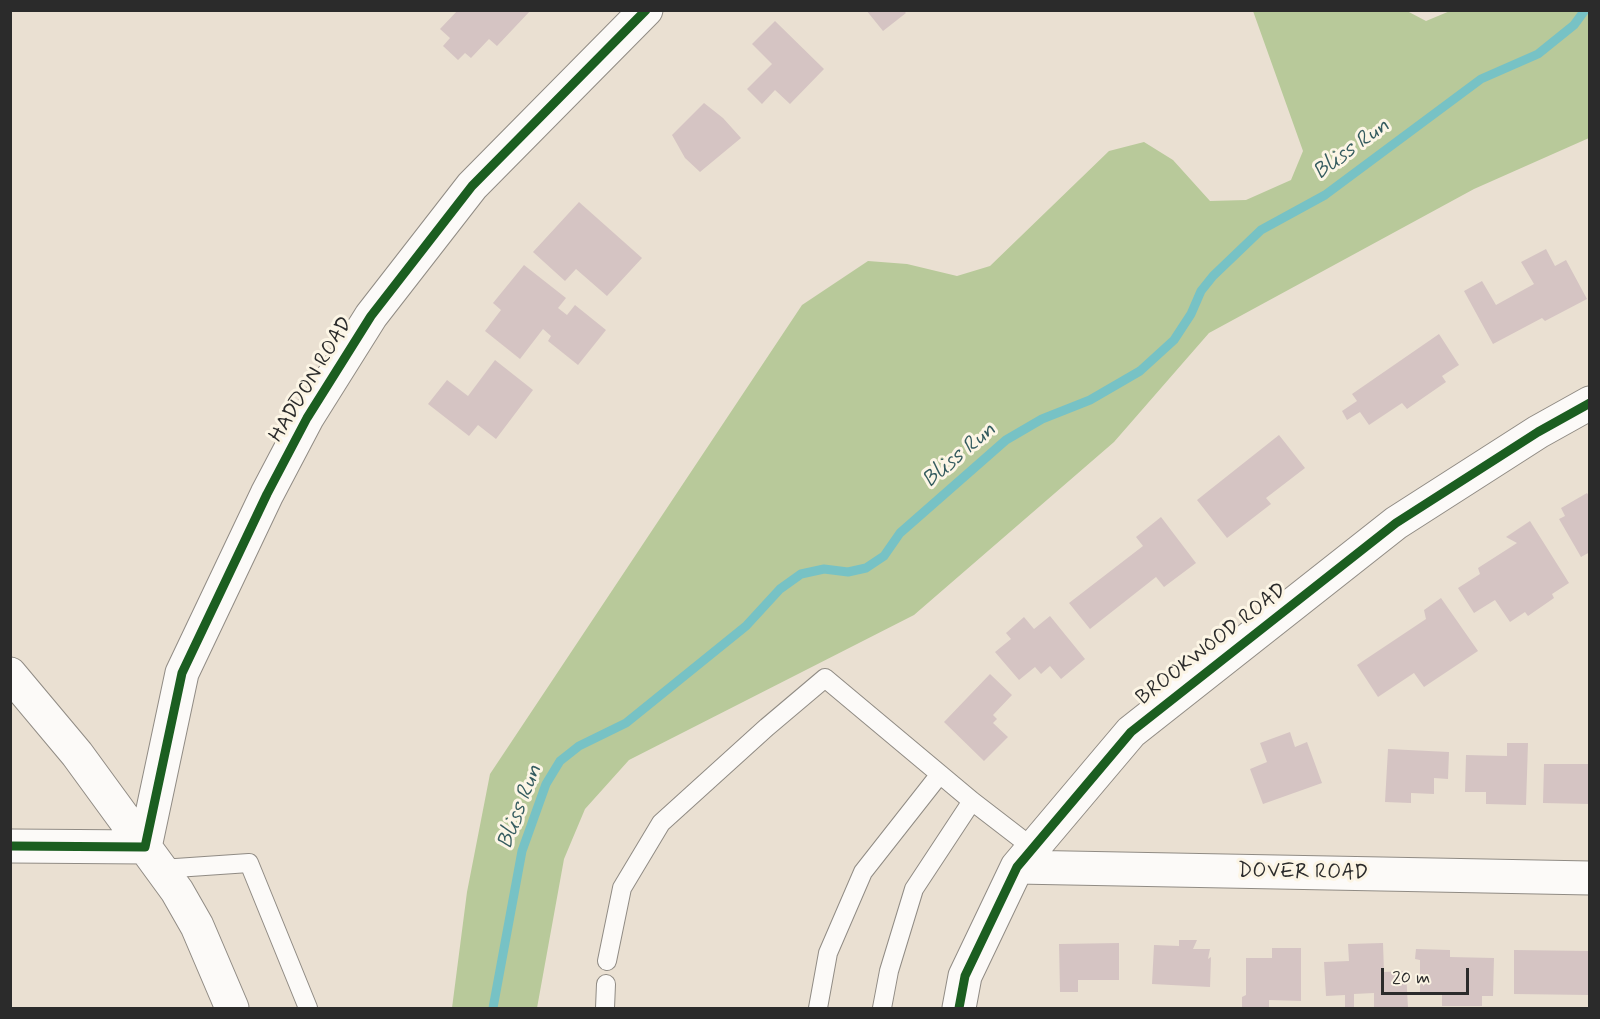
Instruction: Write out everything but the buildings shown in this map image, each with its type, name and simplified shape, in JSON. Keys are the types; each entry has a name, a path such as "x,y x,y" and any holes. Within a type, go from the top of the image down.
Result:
{"street":[{"name":"HADDON ROAD","path":"153,858 182,673 267,494 307,418 371,316 472,186 646,10"},
{"name":"BROOKWOOD ROAD","path":"959,1008 965,976 1025,857 1131,732 1396,523 1538,432 1590,403"},
{"path":"10,674 77,754 177,891 198,926 232,1008"},
{"path":"10,846 153,858"},
{"name":"DOVER ROAD","path":"1025,857 1590,879"}],"lane":[{"path":"607,961 622,888 661,823 766,727 825,678 972,801 1025,857"},
{"path":"818,1008 828,953 863,872 940,774"},
{"path":"882,1008 890,971 914,889 972,801"},
{"path":"153,858 249,863 308,1008"},
{"path":"605,1008 606,984"}],"green space":[{"path":"1253,11 1407,11 1426,21 1450,11 1589,11 1589,138 1474,189 1209,333 1114,442 914,615 629,760 585,809 564,859 537,1008 452,1008 467,892 490,774 802,305 868,261 907,264 957,276 990,266 1109,151 1144,142 1173,160 1210,201 1246,200 1291,180 1303,151"}],"waterway":[{"name":"Bliss Run","path":"493,1008 522,851 546,784 560,761 579,746 626,723 746,626 780,589 801,574 824,569 848,572 866,568 884,556 900,533 1006,440 1042,419 1090,400 1140,371 1174,340 1191,314 1201,291 1213,276 1261,230 1325,195 1481,79 1538,54 1574,25 1585,10"}],"cycle path":[{"path":"10,846 145,847 182,673 267,494 307,418 371,316 472,186 646,10"},
{"path":"959,1008 965,976 1017,867 1131,732 1396,523 1538,432 1590,403"}]}
